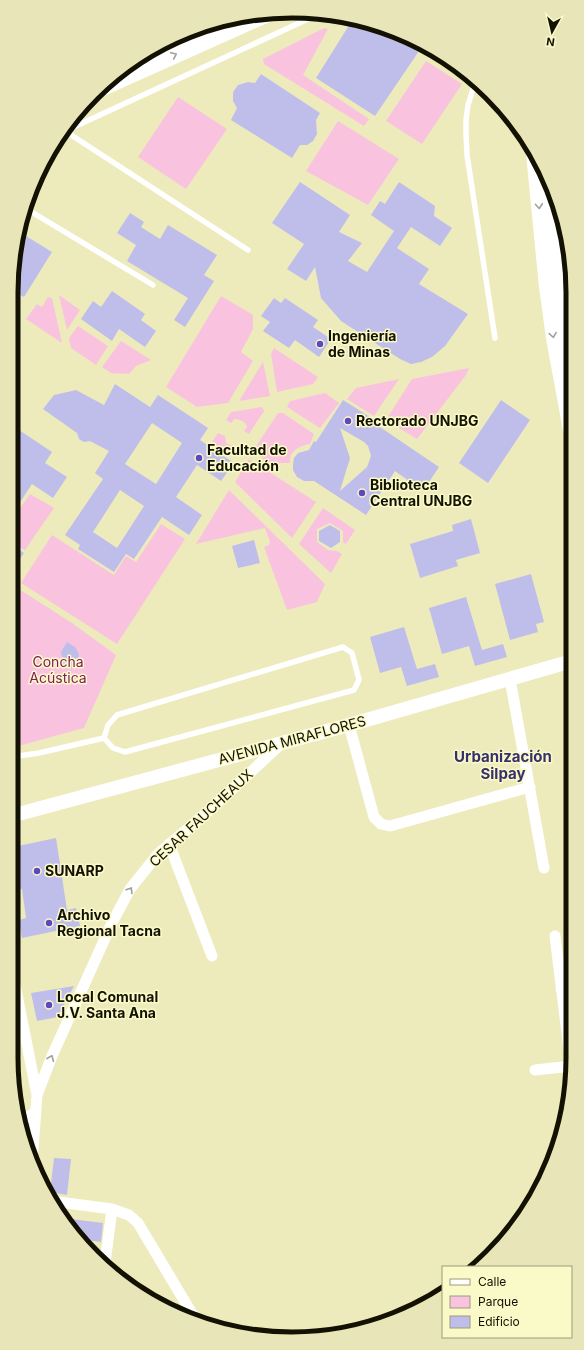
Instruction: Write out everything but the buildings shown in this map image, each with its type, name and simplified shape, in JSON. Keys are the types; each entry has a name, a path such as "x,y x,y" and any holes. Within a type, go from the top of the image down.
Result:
{"highway":[{"path":"120,79 249,21"},
{"path":"200,43 233,24"}],"main road":[{"path":"535,166 548,294 554,338 566,403"},
{"path":"553,211 566,316"}],"street":[{"name":"AVENIDA MIRAFLORES","path":"18,814 349,725 566,663"},
{"path":"510,679 544,868"},
{"path":"349,725 374,817 381,824 390,826 530,787"},
{"name":"CESAR FAUCHEAUX","path":"36,1095 111,925 130,889 158,854 212,808 283,742"},
{"path":"169,844 212,956"},
{"path":"555,936 566,1028"},
{"path":"561,989 566,989"},
{"path":"18,1003 36,1095 33,1147"},
{"path":"535,1070 566,1067"},
{"path":"25,1119 36,1112"},
{"path":"59,1202 112,1209 129,1215 138,1223 190,1312"},
{"path":"106,1259 112,1209"}],"lane":[{"path":"74,126 308,19"},
{"path":"474,87 468,105 466,141 495,338"},
{"path":"68,134 248,250"},
{"path":"30,211 153,285"},
{"path":"343,647 352,653 359,680 354,690 125,752 113,748 104,738 108,725 117,715 343,647"},
{"path":"18,756 104,738"}],"green space":[{"path":"324,28 328,29 303,75 369,119 364,126 264,64 263,59"},
{"path":"426,61 462,84 422,144 386,121"},
{"path":"178,97 227,129 186,189 138,157"},
{"path":"338,121 399,159 368,205 306,171"},
{"path":"59,295 80,310 67,330"},
{"path":"221,296 253,315 253,329 241,352 253,361 228,403 197,407 166,387"},
{"path":"48,297 52,298 62,343 26,319 37,304 42,307"},
{"path":"78,326 108,346 96,365 71,348 69,338"},
{"path":"121,341 151,360 136,366 129,374 111,373 102,367"},
{"path":"274,348 318,377 313,384 277,392 271,354"},
{"path":"263,362 270,396 239,401"},
{"path":"469,368 466,375 417,439 386,420 412,379"},
{"path":"399,379 374,416 347,399 356,388"},
{"path":"325,393 339,403 320,428 287,407 290,401"},
{"path":"262,407 264,411 249,434 244,431 247,427 242,421 235,419 231,423 226,420 231,412"},
{"path":"278,413 283,413 314,434 310,444 302,446 293,452 290,463 270,463 253,451"},
{"path":"218,433 225,436 226,443 241,449 235,457 212,442"},
{"path":"249,459 316,502 292,538 235,482"},
{"path":"229,490 325,584 317,602 287,610 264,547 269,545 270,542 265,528 196,544"},
{"path":"30,494 54,508 25,550 18,546 18,511"},
{"path":"323,508 355,530 346,544 343,542 343,531 330,523 317,529 317,542 328,550 337,551 342,554 331,573 299,544"},
{"path":"161,524 185,539 117,644 21,583 52,535 114,575 126,556 136,562"},
{"name":"Concha Acústica","path":"18,588 72,623 116,655 84,728 18,746"}],"place":[{"name":"Ingeniería de Minas","path":"320,344"},
{"name":"Rectorado UNJBG","path":"348,421"},
{"name":"Facultad de Educación","path":"199,458"},
{"name":"Biblioteca Central UNJBG","path":"362,493"},
{"name":"SUNARP","path":"37,871"},
{"name":"Archivo Regional Tacna","path":"49,923"},
{"name":"Local Comunal J.V. Santa Ana","path":"49,1005"}],"district":[{"name":"Urbanización Silpay","path":"503,766"}]}
